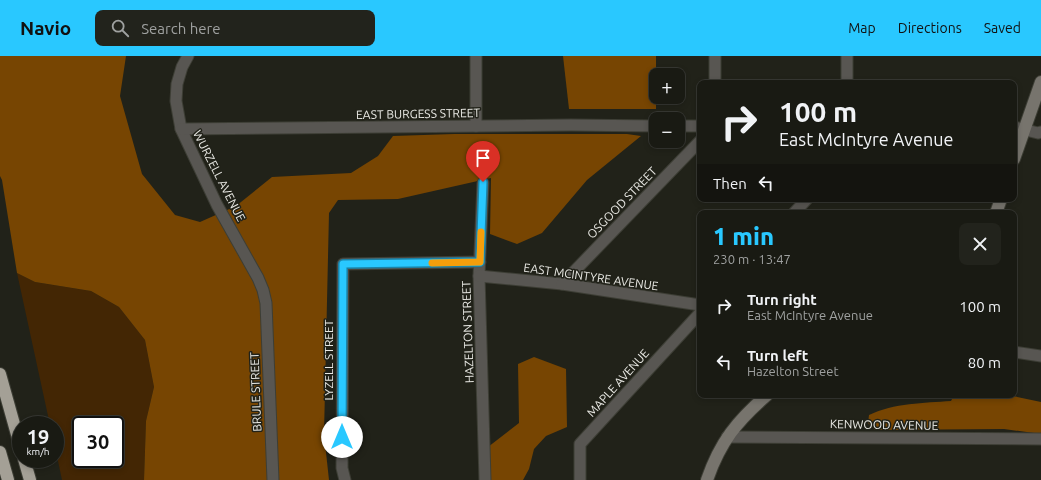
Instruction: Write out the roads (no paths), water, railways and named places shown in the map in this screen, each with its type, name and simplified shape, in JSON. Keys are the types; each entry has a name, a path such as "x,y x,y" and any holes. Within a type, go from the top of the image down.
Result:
{"highway":[{"path":"0,374 12,417"},
{"path":"0,452 8,480"},
{"path":"27,468 30,480"}],"main road":[{"path":"1017,140 1019,128 1041,82"},
{"path":"707,480 713,463 727,437 751,409 764,398"}],"street":[{"name":"WURZELL AVENUE","path":"188,56 182,67 177,84 176,101 181,130 217,205 258,278 266,303"},
{"path":"476,56 476,126"},
{"path":"715,56 715,80"},
{"path":"847,56 847,80"},
{"name":"EAST BURGESS STREET","path":"181,130 476,126 649,126"},
{"path":"685,126 697,126"},
{"path":"1019,128 1038,133 1041,132"},
{"name":"OSGOOD STREET","path":"562,284 697,144"},
{"name":"HAZELTON STREET","path":"483,182 479,276 485,480"},
{"path":"797,210 804,202"},
{"name":"LYZELL STREET","path":"345,480 342,468 343,264 480,262"},
{"name":"EAST MCINTYRE AVENUE","path":"479,276 562,284 697,305"},
{"name":"BRULE STREET","path":"266,303 273,480"},
{"name":"MAPLE AVENUE","path":"580,480 580,444 697,316"},
{"path":"1017,352 1041,356"},
{"name":"KENWOOD AVENUE","path":"727,437 1041,439"}]}
